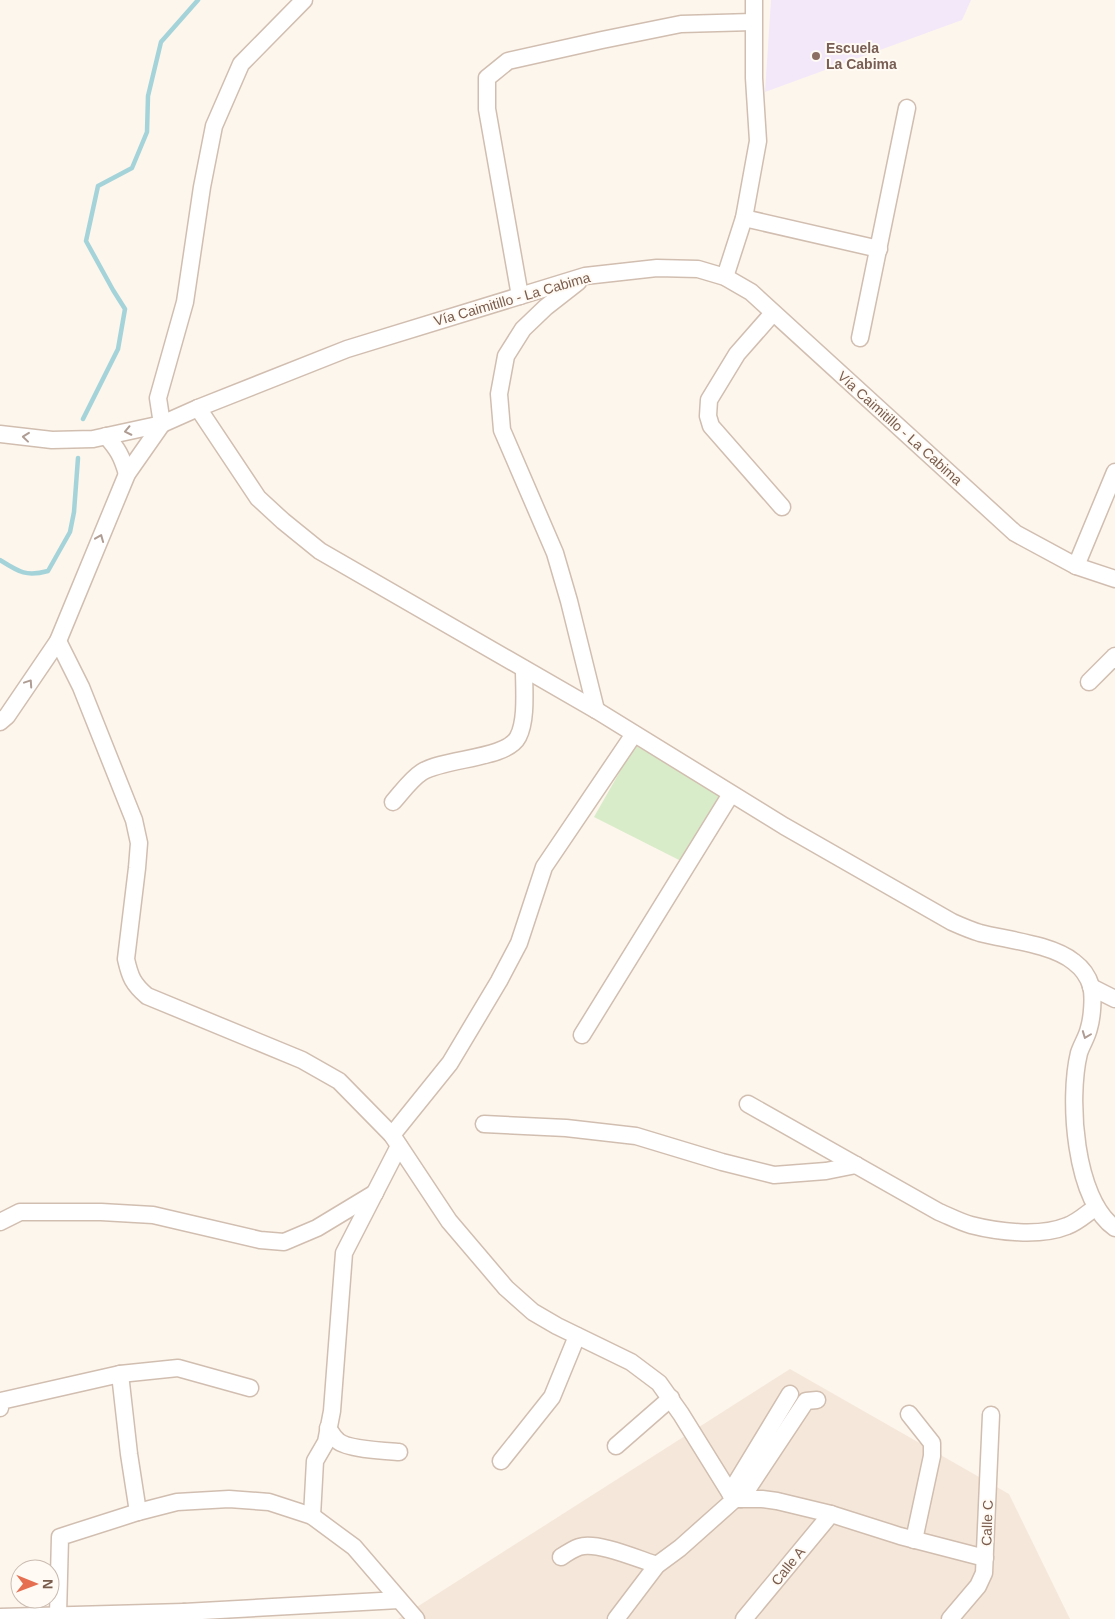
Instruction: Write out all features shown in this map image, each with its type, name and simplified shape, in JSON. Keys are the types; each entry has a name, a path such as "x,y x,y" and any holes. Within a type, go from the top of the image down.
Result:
{"street":[{"path":"0,722 7,716 58,641 127,474 162,424 158,398 185,302 202,187 214,126 241,64 304,0"},
{"path":"725,277 744,218 758,141 754,78 754,0"},
{"path":"520,296 487,110 487,78 508,61 602,40 681,24 753,22"},
{"path":"860,338 907,108"},
{"path":"744,218 878,249"},
{"name":"Vía Caimitillo - La Cabima","path":"0,434 52,440 99,438 162,424 347,349 585,276 657,268 698,269 725,277 751,292 1015,533 1076,566 1115,579"},
{"path":"585,276 523,329 506,356 499,394 502,430 555,554 570,601 596,710"},
{"path":"773,314 737,354 709,400 708,416 711,426 782,507"},
{"path":"198,408 258,498 320,551 596,710 784,826 952,922 980,933 1027,943 1058,953 1072,960 1084,970 1091,987 1092,1005 1089,1028 1080,1052 1074,1090 1075,1128 1085,1182 1096,1207 1110,1225 1115,1228"},
{"path":"99,438 117,448 123,458 127,474"},
{"path":"1076,566 1115,472"},
{"path":"58,641 81,687 134,820 139,843 126,959 129,973 136,986 147,996 302,1060 340,1081 395,1140 449,1221 506,1288 533,1312 631,1362 659,1383 671,1398 735,1497"},
{"path":"1089,682 1115,656"},
{"path":"393,802 422,772 441,764 510,747 518,738 523,722 524,669"},
{"path":"312,1516 315,1461 326,1442 332,1411 344,1253 375,1193 395,1140 450,1063 499,981 519,943 544,866 634,734"},
{"path":"582,1034 731,794"},
{"path":"1091,987 1115,999"},
{"path":"748,1104 939,1212 972,1225 1036,1233 1064,1227 1076,1222 1096,1207"},
{"path":"484,1124 566,1128 636,1136 722,1162 774,1175 826,1171 856,1165"},
{"path":"0,1222 20,1212 101,1212 153,1215 260,1240 284,1242 317,1228 375,1193"},
{"path":"501,1461 552,1397 577,1336"},
{"path":"0,1408 1,1401 120,1374 178,1368 250,1388"},
{"path":"120,1374 138,1512"},
{"path":"735,1497 790,1394"},
{"path":"616,1446 671,1398"},
{"path":"616,1619 656,1565 680,1548 735,1497 806,1401 816,1400"},
{"path":"908,1414 932,1443 932,1456 914,1540"},
{"name":"Calle C","path":"950,1619 978,1586 984,1573 991,1415"},
{"path":"328,1428 339,1442 351,1446 399,1452"},
{"path":"735,1497 770,1500 831,1514 914,1540 985,1558"},
{"path":"58,1615 60,1537 138,1512 178,1502 230,1499 269,1502 312,1516 354,1547 416,1619"},
{"name":"Calle A","path":"744,1619 831,1514"},
{"path":"561,1557 578,1547 588,1545 656,1565"},
{"path":"0,1617 58,1615 184,1616 399,1600"}],"shaded area":[{"name":"Escuela La Cabima","path":"771,0 971,0 962,20 765,92"},
{"path":"790,1369 1009,1494 1070,1619 398,1619"}],"green space":[{"path":"635,745 724,798 685,863 594,817"}],"waterway":[{"path":"83,419 118,349 125,309 86,241 98,186 132,168 147,132 148,96 161,42 198,0"},
{"path":"0,560 12,568 23,572 34,574 48,571 70,532 74,512 78,458"}],"place":[{"name":"Escuela La Cabima","path":"816,56"}]}
